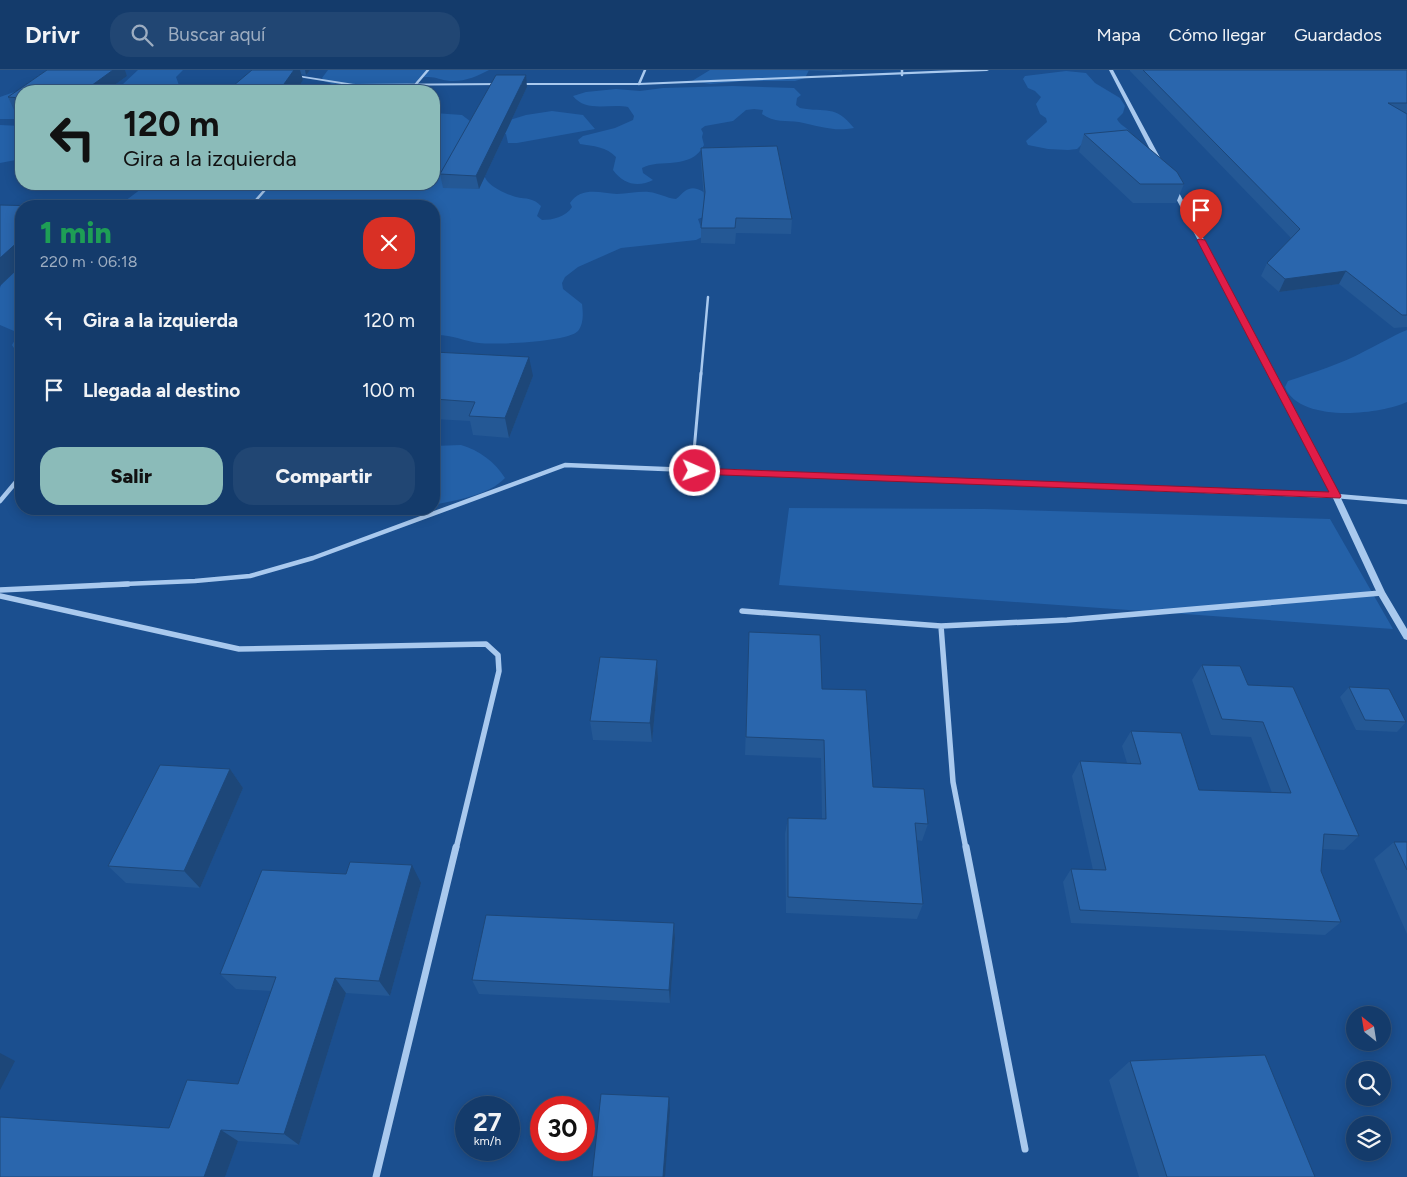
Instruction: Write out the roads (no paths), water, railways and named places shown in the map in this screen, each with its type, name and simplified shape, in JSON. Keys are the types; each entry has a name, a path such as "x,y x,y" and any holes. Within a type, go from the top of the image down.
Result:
{"street":[{"path":"416,84 428,70"},
{"path":"639,84 645,70"},
{"path":"282,74 354,85 639,84 987,70"},
{"path":"1111,70 1166,174"},
{"path":"1171,183 1336,496 1381,593 1407,637"},
{"path":"256,200 265,190"},
{"path":"440,511 565,465 1336,496 1407,502"},
{"path":"0,501 15,483"},
{"path":"0,590 195,581 250,576 313,558 430,515"},
{"path":"742,611 941,626 1067,620 1381,593"},
{"path":"0,596 239,649 486,644 498,655 499,671 376,1177"},
{"path":"941,626 953,782 1025,1149"}],"lane":[{"path":"695,471 694,451 708,297"}]}
